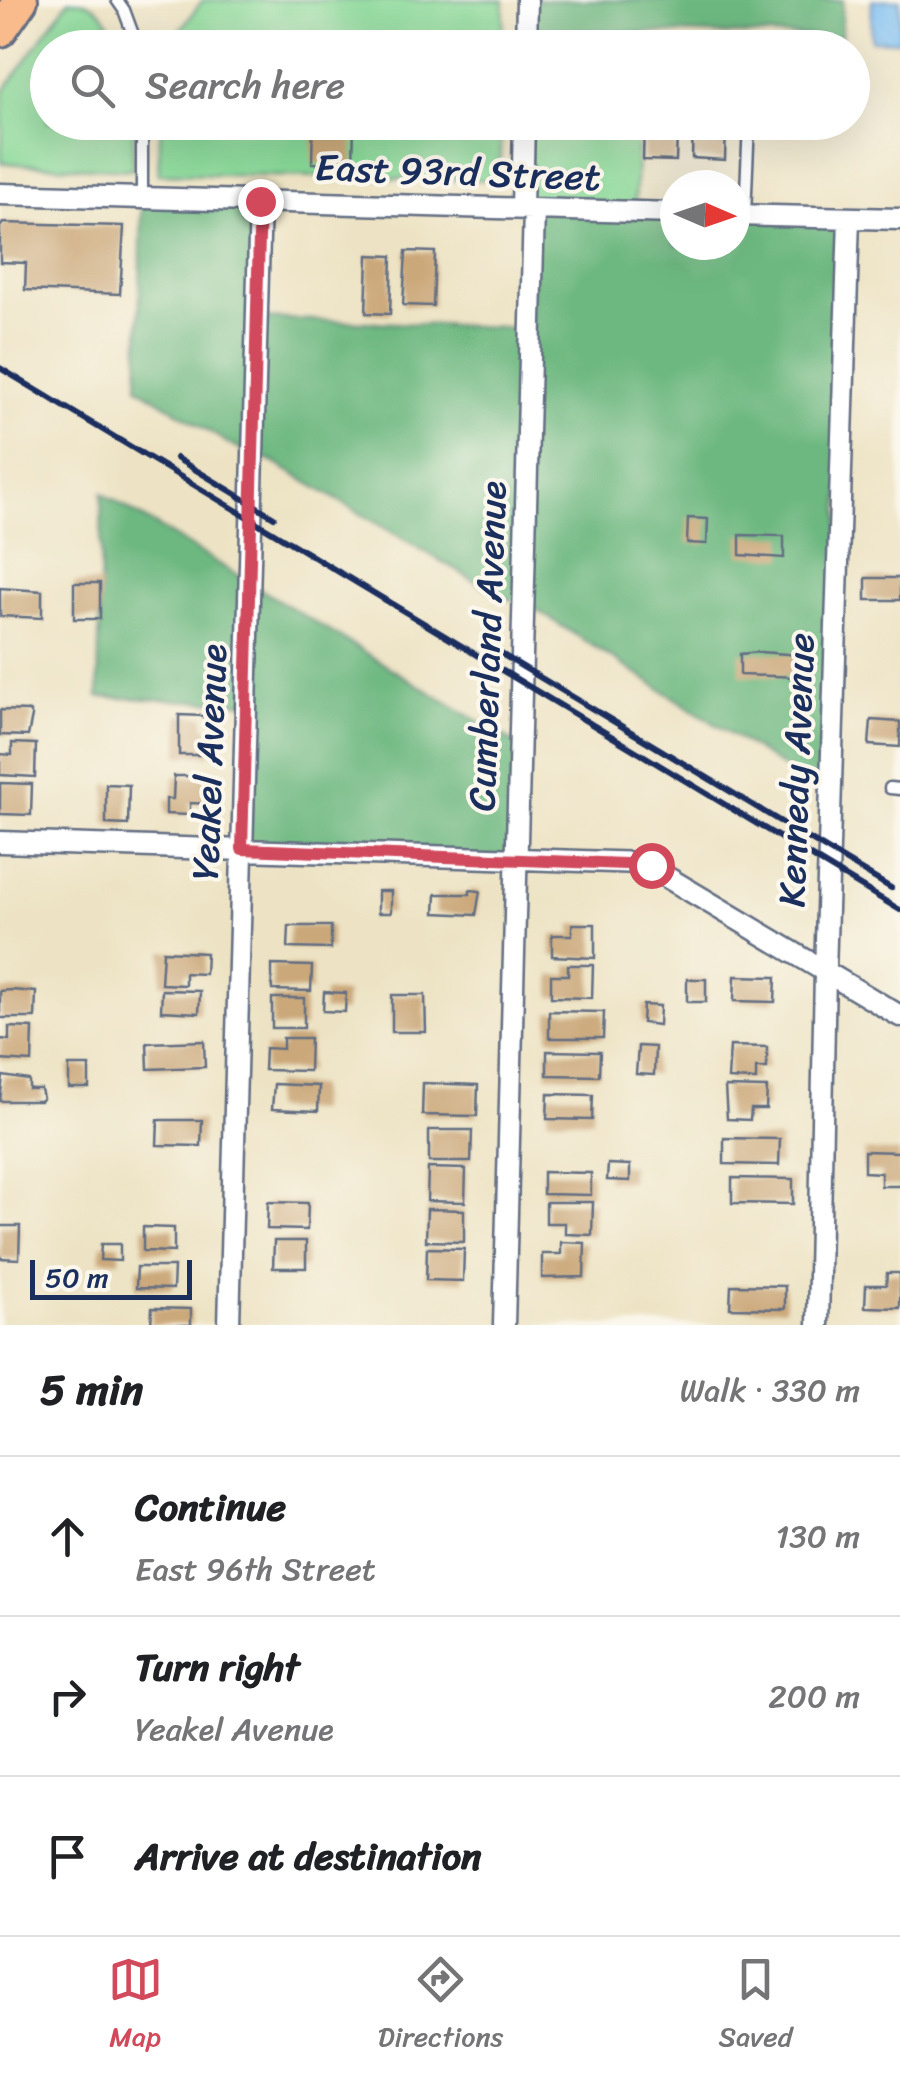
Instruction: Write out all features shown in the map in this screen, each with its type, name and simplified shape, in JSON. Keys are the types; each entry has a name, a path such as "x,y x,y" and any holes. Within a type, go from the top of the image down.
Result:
{"street":[{"path":"526,0 526,30"},
{"name":"Cumberland Avenue","path":"504,1325 528,209 525,140"},
{"name":"East 93rd Street","path":"0,194 660,213"},
{"name":"Yeakel Avenue","path":"229,1325 260,201"},
{"path":"750,215 900,219"},
{"name":"Kennedy Avenue","path":"818,1325 849,218"},
{"path":"0,842 651,865 900,1016"}],"lane":[{"path":"117,0 131,30"},
{"path":"142,140 142,197"},
{"path":"744,170 747,140"}],"green space":[{"path":"69,0 96,8 112,30 48,30"},
{"path":"203,0 504,0 503,30 180,30"},
{"path":"527,0 843,0 841,30 526,30"},
{"path":"30,55 30,140 133,140 132,170 1,163 4,91"},
{"path":"160,140 501,140 500,180 158,174"},
{"path":"524,140 637,140 635,212 522,208"},
{"path":"142,197 260,201 257,318 530,328 534,209 660,213 660,260 750,260 750,215 849,218 830,797 524,602 504,598 273,462 234,447 138,387"},
{"path":"102,493 519,746 516,860 242,849 246,703 98,697"}],"water":[{"path":"872,0 900,0 900,41 871,40"}],"building":[{"path":"313,140 354,140 353,165 312,163"},
{"path":"644,140 677,140 676,161 643,160"},
{"path":"692,140 726,140 725,160 692,158"},
{"path":"3,223 124,226 120,294 25,290 26,263 0,262"},
{"path":"406,251 435,252 433,306 403,305"},
{"path":"368,255 392,256 390,314 366,313"},
{"path":"688,518 708,519 707,544 687,543"},
{"path":"740,535 784,536 784,558 740,555"},
{"path":"866,578 900,578 900,600 866,600"},
{"path":"74,583 100,583 100,619 74,619"},
{"path":"0,588 42,591 42,618 0,616"},
{"path":"740,654 800,655 800,677 740,675"},
{"path":"0,710 29,711 32,716 28,736 0,735"},
{"path":"179,715 204,716 204,727 211,729 211,755 179,755"},
{"path":"871,720 900,722 900,747 869,745"},
{"path":"12,743 36,744 35,777 0,775 0,754 12,755"},
{"path":"174,776 207,776 207,786 213,787 212,804 190,803 190,815 166,814 166,799 173,799"},
{"path":"0,783 32,784 31,815 0,814"},
{"path":"106,784 129,785 128,825 106,824"},
{"path":"470,890 480,891 476,915 435,913 436,894 470,894"},
{"path":"378,891 391,891 391,913 378,913"},
{"path":"572,924 595,924 595,958 552,956 552,935 572,935"},
{"path":"289,926 331,926 331,949 288,948"},
{"path":"163,951 206,953 205,974 185,973 185,985 161,984"},
{"path":"272,965 312,966 311,991 272,990"},
{"path":"568,965 593,965 592,998 551,997 551,975 568,975"},
{"path":"735,976 776,977 775,1002 734,1001"},
{"path":"687,979 706,979 706,1002 687,1002"},
{"path":"162,990 200,991 199,1013 161,1011"},
{"path":"0,991 36,992 35,1018 0,1018"},
{"path":"324,992 346,993 345,1012 323,1011"},
{"path":"392,995 425,995 426,1032 392,1032"},
{"path":"272,998 304,998 304,1028 272,1028"},
{"path":"643,1005 660,1006 659,1025 642,1023"},
{"path":"549,1011 604,1012 603,1038 549,1038"},
{"path":"9,1027 33,1028 32,1062 0,1060 0,1039 9,1040"},
{"path":"283,1038 310,1038 309,1071 264,1070 265,1048 283,1049"},
{"path":"204,1041 205,1067 148,1069 147,1043"},
{"path":"638,1046 655,1047 654,1075 636,1074"},
{"path":"730,1046 767,1047 767,1068 756,1068 756,1080 728,1079"},
{"path":"547,1051 600,1052 599,1076 547,1075"},
{"path":"69,1066 89,1066 89,1088 69,1088"},
{"path":"3,1076 29,1080 29,1089 41,1089 43,1098 0,1101"},
{"path":"423,1083 478,1085 477,1116 422,1115"},
{"path":"274,1084 319,1086 318,1111 272,1109"},
{"path":"725,1087 767,1088 766,1109 751,1109 750,1120 727,1119"},
{"path":"548,1094 593,1095 592,1120 547,1119"},
{"path":"158,1120 202,1120 201,1146 157,1145"},
{"path":"429,1130 472,1130 471,1162 429,1162"},
{"path":"724,1138 780,1139 779,1165 724,1164"},
{"path":"864,1151 900,1152 900,1186 881,1186 881,1173 864,1172"},
{"path":"608,1164 630,1165 630,1181 607,1180"},
{"path":"428,1168 466,1169 465,1202 427,1201"},
{"path":"543,1172 591,1173 591,1195 543,1194"},
{"path":"732,1178 793,1179 793,1204 732,1203"},
{"path":"268,1202 308,1203 307,1230 267,1229"},
{"path":"546,1202 593,1202 592,1235 565,1234 565,1223 546,1223"},
{"path":"427,1209 464,1210 464,1242 426,1241"},
{"path":"0,1226 20,1226 19,1259 0,1258"},
{"path":"143,1227 174,1228 174,1252 143,1251"},
{"path":"274,1241 306,1241 306,1268 273,1268"},
{"path":"561,1242 585,1243 584,1277 542,1278 542,1254 561,1254"},
{"path":"101,1244 120,1244 120,1261 100,1260"},
{"path":"427,1248 464,1249 463,1281 426,1280"},
{"path":"137,1267 174,1267 173,1289 136,1288"},
{"path":"887,1273 900,1273 900,1308 865,1307 866,1285 886,1285"},
{"path":"731,1285 785,1286 785,1309 730,1308"},
{"path":"152,1308 191,1309 191,1325 151,1325"}],"railway":[{"path":"0,368 900,910"},
{"path":"176,458 274,517"},
{"path":"488,646 891,888"}],"route":[{"path":"260,201 242,849 651,865"}]}
